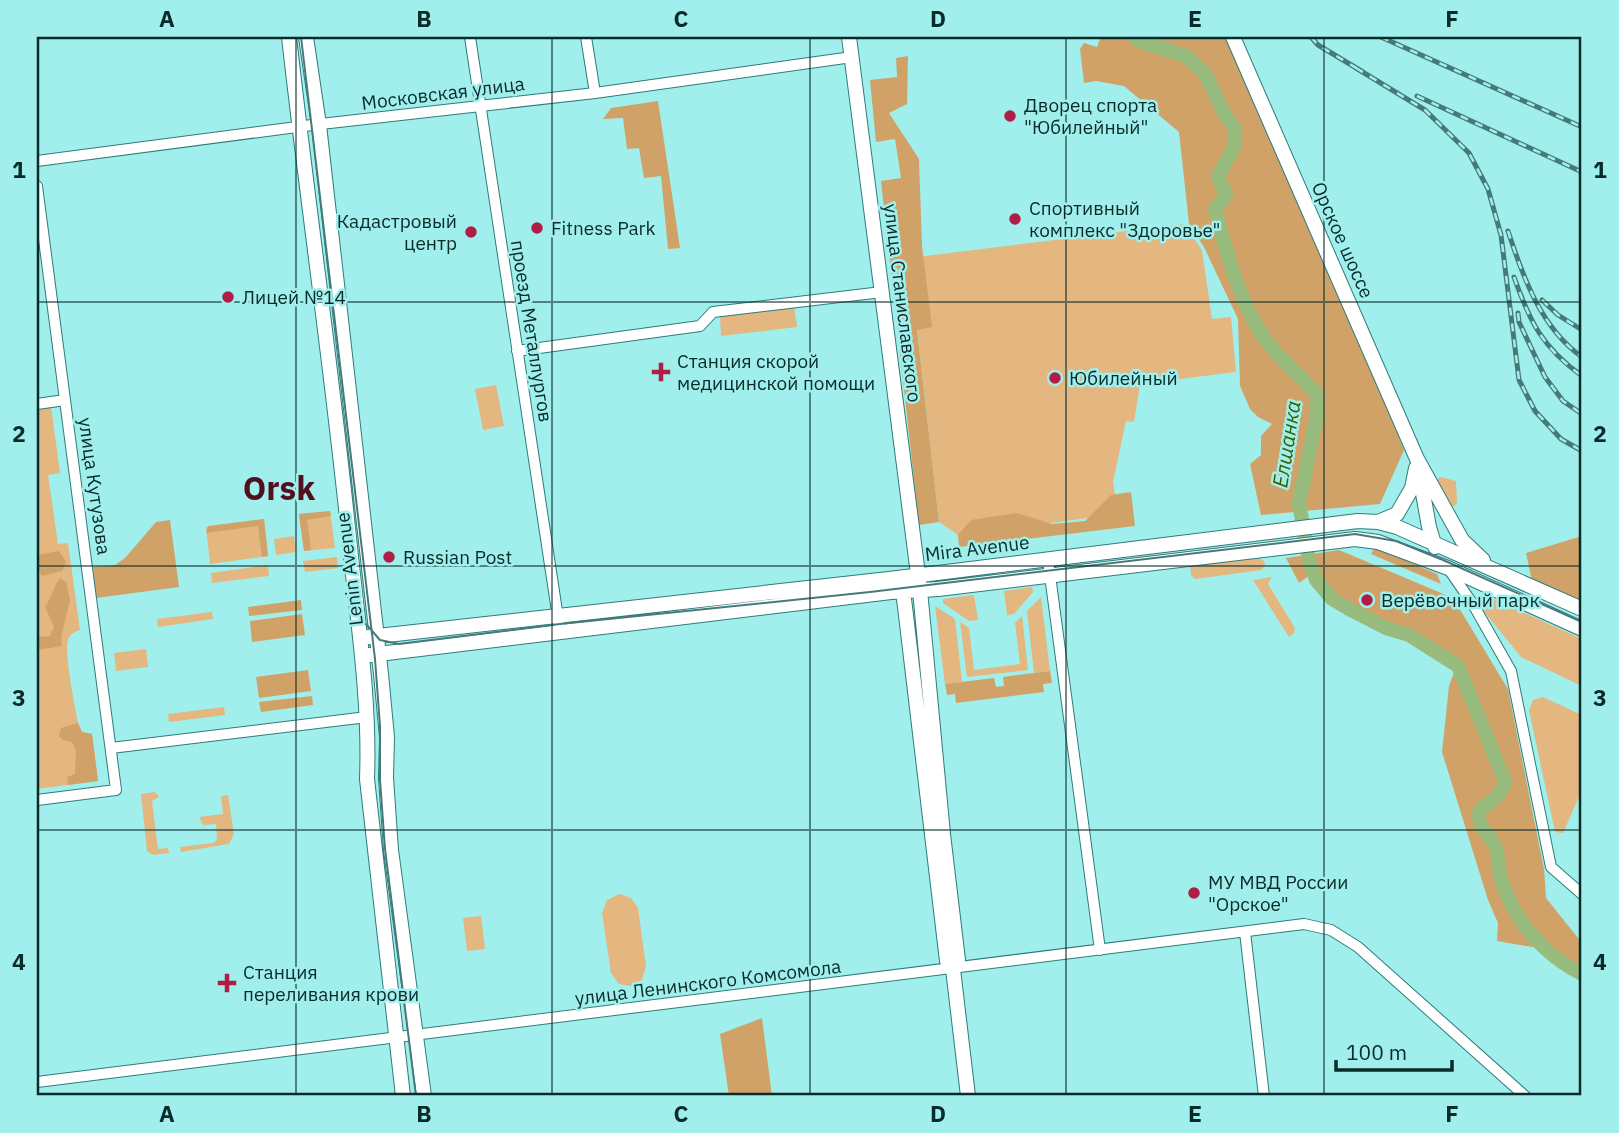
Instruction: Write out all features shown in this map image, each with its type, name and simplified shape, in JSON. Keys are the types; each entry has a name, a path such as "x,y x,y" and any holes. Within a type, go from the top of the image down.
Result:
{"main road":[{"name":"Lenin Avenue","path":"289,37 319,282 341,396"},
{"name":"Lenin Avenue","path":"306,37 319,125 335,280 341,396 353,504 367,717 367,779 403,1096"},
{"name":"улица Станиславского","path":"849,37 920,590 958,960 953,969"},
{"name":"Орское шоссе","path":"1233,37 1418,460"},
{"path":"1378,522 1397,514 1412,488 1418,460"},
{"path":"1418,460 1432,541 1448,568"},
{"path":"1418,460 1462,540 1491,567 1487,586"},
{"name":"Lenin Avenue","path":"353,504 379,654 387,737 386,778 391,850 424,1096"},
{"name":"Mira Avenue","path":"360,638 918,575 1328,523 1378,522 1397,527 1582,609"},
{"name":"Mira Avenue","path":"362,656 1355,539 1378,542 1448,568 1582,629"},
{"path":"903,592 918,575"},
{"name":"улица Станиславского","path":"903,592 947,961 953,969 968,1096"}],"street":[{"name":"проезд Металлургов","path":"470,37 560,631"},
{"path":"586,37 595,93"},
{"name":"Московская улица","path":"37,162 299,127 595,93 852,57"},
{"name":"улица Кутузова","path":"37,186 116,790 37,800"},
{"path":"319,282 335,280"},
{"path":"517,351 699,326 713,312 882,292"},
{"path":"37,404 65,400"},
{"path":"1048,559 1100,950"},
{"path":"1448,568 1474,606 1511,671 1551,867 1582,894"},
{"path":"805,586 807,602"},
{"path":"1474,606 1487,586"},
{"path":"778,589 780,605"},
{"path":"701,598 703,614"},
{"path":"583,611 585,628"},
{"path":"504,620 506,638"},
{"path":"111,748 367,717"},
{"path":"368,740 387,737"},
{"path":"367,779 386,778"},
{"path":"375,851 391,850"},
{"path":"379,886 396,884"},
{"name":"улица Ленинского Комсомола","path":"37,1082 1304,924 1331,930 1358,947 1525,1096"},
{"path":"1245,932 1264,1096"},
{"path":"384,938 403,936"},
{"path":"386,955 405,953"}],"shaded area":[{"path":"1101,37 1226,37 1352,322 1404,450 1380,504 1261,515 1250,464 1261,455 1261,436 1272,424 1258,417 1250,409 1240,386 1238,319 1204,247 1189,224 1179,132 1124,86 1096,81 1084,83 1080,49 1084,43 1097,47"},
{"path":"908,56 907,104 889,113 919,159 922,246 932,327 917,330 939,522 919,525 881,181 901,178 895,139 876,142 870,80 897,77 896,58"},
{"path":"658,101 680,248 668,249 661,176 644,178 639,148 627,149 623,118 603,119 611,108"},
{"name":"Юбилейный","path":"1184,224 1202,250 1212,319 1231,317 1236,372 1140,384 1134,422 1126,421 1113,482 1118,514 958,535 939,522 909,258"},
{"path":"794,305 797,327 721,336 720,316"},
{"path":"496,385 504,426 483,430 475,389"},
{"path":"51,407 60,473 48,475 58,544 68,543 80,630 68,640 69,669 78,723 82,732 92,734 98,781 37,789 37,408"},
{"path":"1440,477 1456,481 1457,504 1454,506 1451,507 1436,481"},
{"path":"1131,492 1135,526 959,547 958,535 971,520 1017,513 1052,524 1085,521 1111,495"},
{"path":"330,511 335,548 304,551 299,514"},
{"path":"330,511 331,516 307,520 311,550 304,551 299,514"},
{"path":"264,519 268,556 210,564 206,527"},
{"path":"264,519 268,556 262,557 258,526 206,533 208,526"},
{"path":"170,520 179,587 96,598 93,567 115,565 125,558 156,522"},
{"path":"294,536 296,552 276,555 274,539"},
{"path":"1582,536 1582,604 1532,581 1526,553"},
{"path":"1375,547 1437,574 1441,584 1371,554"},
{"path":"1339,550 1453,598 1508,689 1544,869 1546,898 1582,943 1582,968 1544,949 1497,941 1498,923 1488,900 1442,752 1449,686 1458,662 1424,639 1345,603 1310,575 1299,583 1286,558"},
{"path":"59,551 66,562 62,571 42,576 37,567 37,555"},
{"path":"337,557 338,568 305,572 303,561"},
{"path":"1257,557 1264,561 1262,570 1195,579 1191,575 1190,565"},
{"path":"268,565 269,576 212,583 211,573"},
{"path":"1272,577 1268,584 1295,628 1289,637 1253,580"},
{"path":"60,578 66,582 70,600 61,637 62,646 37,650 37,637 50,636 54,627 45,607"},
{"path":"1032,587 1033,592 1014,614 1007,615 1004,591"},
{"path":"974,595 978,620 969,621 943,603 943,599"},
{"path":"1041,597 1050,671 1034,673 1027,611"},
{"path":"1494,599 1582,639 1582,686 1521,657 1481,608 1485,600"},
{"path":"301,600 302,610 249,616 248,607"},
{"path":"935,606 955,619 962,682 945,684"},
{"path":"212,612 213,619 158,627 157,619"},
{"path":"302,614 305,635 252,642 250,621"},
{"path":"1022,616 1028,670 967,677 960,622 969,628 974,670 1020,664 1015,623"},
{"path":"146,649 148,667 116,671 114,653"},
{"path":"308,670 311,691 259,698 256,677"},
{"path":"1050,671 1052,683 1043,684 1044,692 956,703 955,694 947,695 945,684 994,678 996,687 1004,686 1003,677"},
{"path":"312,696 313,705 261,712 259,702"},
{"path":"1543,697 1582,715 1582,790 1563,833 1555,832 1529,710 1533,700"},
{"path":"224,707 225,715 169,722 168,714"},
{"path":"78,723 82,732 92,734 98,781 68,785 67,777 75,774 76,751 72,742 59,736 61,728"},
{"path":"155,792 159,797 152,801 158,849 168,848 169,853 153,855 147,851 141,794"},
{"path":"228,795 234,834 229,844 181,852 180,847 213,843 217,840 216,824 203,825 199,817 223,814 221,796"},
{"path":"620,894 631,898 638,908 646,966 642,980 630,986 619,984 611,973 602,913 607,900"},
{"path":"481,916 485,949 467,951 463,918"},
{"path":"762,1018 772,1096 729,1096 720,1034"}],"waterway":[{"name":"Елшанка","path":"1135,37 1139,41 1186,56 1205,73 1225,115 1234,127 1234,147 1218,176 1226,195 1215,209 1228,257 1239,289 1266,341 1317,394 1316,420 1299,503 1309,560 1316,580 1332,599 1386,628 1409,635 1458,666 1505,781 1499,795 1480,810 1479,816 1496,848 1505,891 1530,933 1554,956 1582,974"}],"tram line":[{"path":"301,37 375,659 385,849 416,1096"},
{"path":"366,624 380,640 399,644 560,624 870,592 1355,534 1396,541 1582,622"}],"railway":[{"path":"1311,37 1318,45 1363,72"},
{"path":"1381,37 1582,127"},
{"path":"1356,68 1425,110 1469,153 1488,189 1501,235 1519,380 1535,411 1561,439 1582,451"},
{"path":"1417,96 1582,172"},
{"path":"1508,231 1535,300 1555,332 1582,357"},
{"path":"1514,277 1532,320 1547,344 1582,376"},
{"path":"1542,300 1558,315 1582,330"},
{"path":"1518,313 1519,322 1545,377 1563,401 1582,414"}],"place":[{"name":"Дворец спорта \"Юбилейный\"","path":"1010,116"},
{"name":"Спортивный комплекс \"Здоровье\"","path":"1015,219"},
{"name":"Fitness Park","path":"537,228"},
{"name":"Кадастровый центр","path":"471,232"},
{"name":"Лицей №14","path":"228,297"},
{"name":"Станция скорой медицинской помощи","path":"661,372"},
{"name":"Юбилейный","path":"1055,378"},
{"name":"Russian Post","path":"389,557"},
{"name":"Верёвочный парк","path":"1367,600"},
{"name":"МУ МВД России \"Орское\"","path":"1194,893"},
{"name":"Станция переливания крови","path":"227,983"}],"district":[{"name":"Orsk","path":"279,488"}]}
